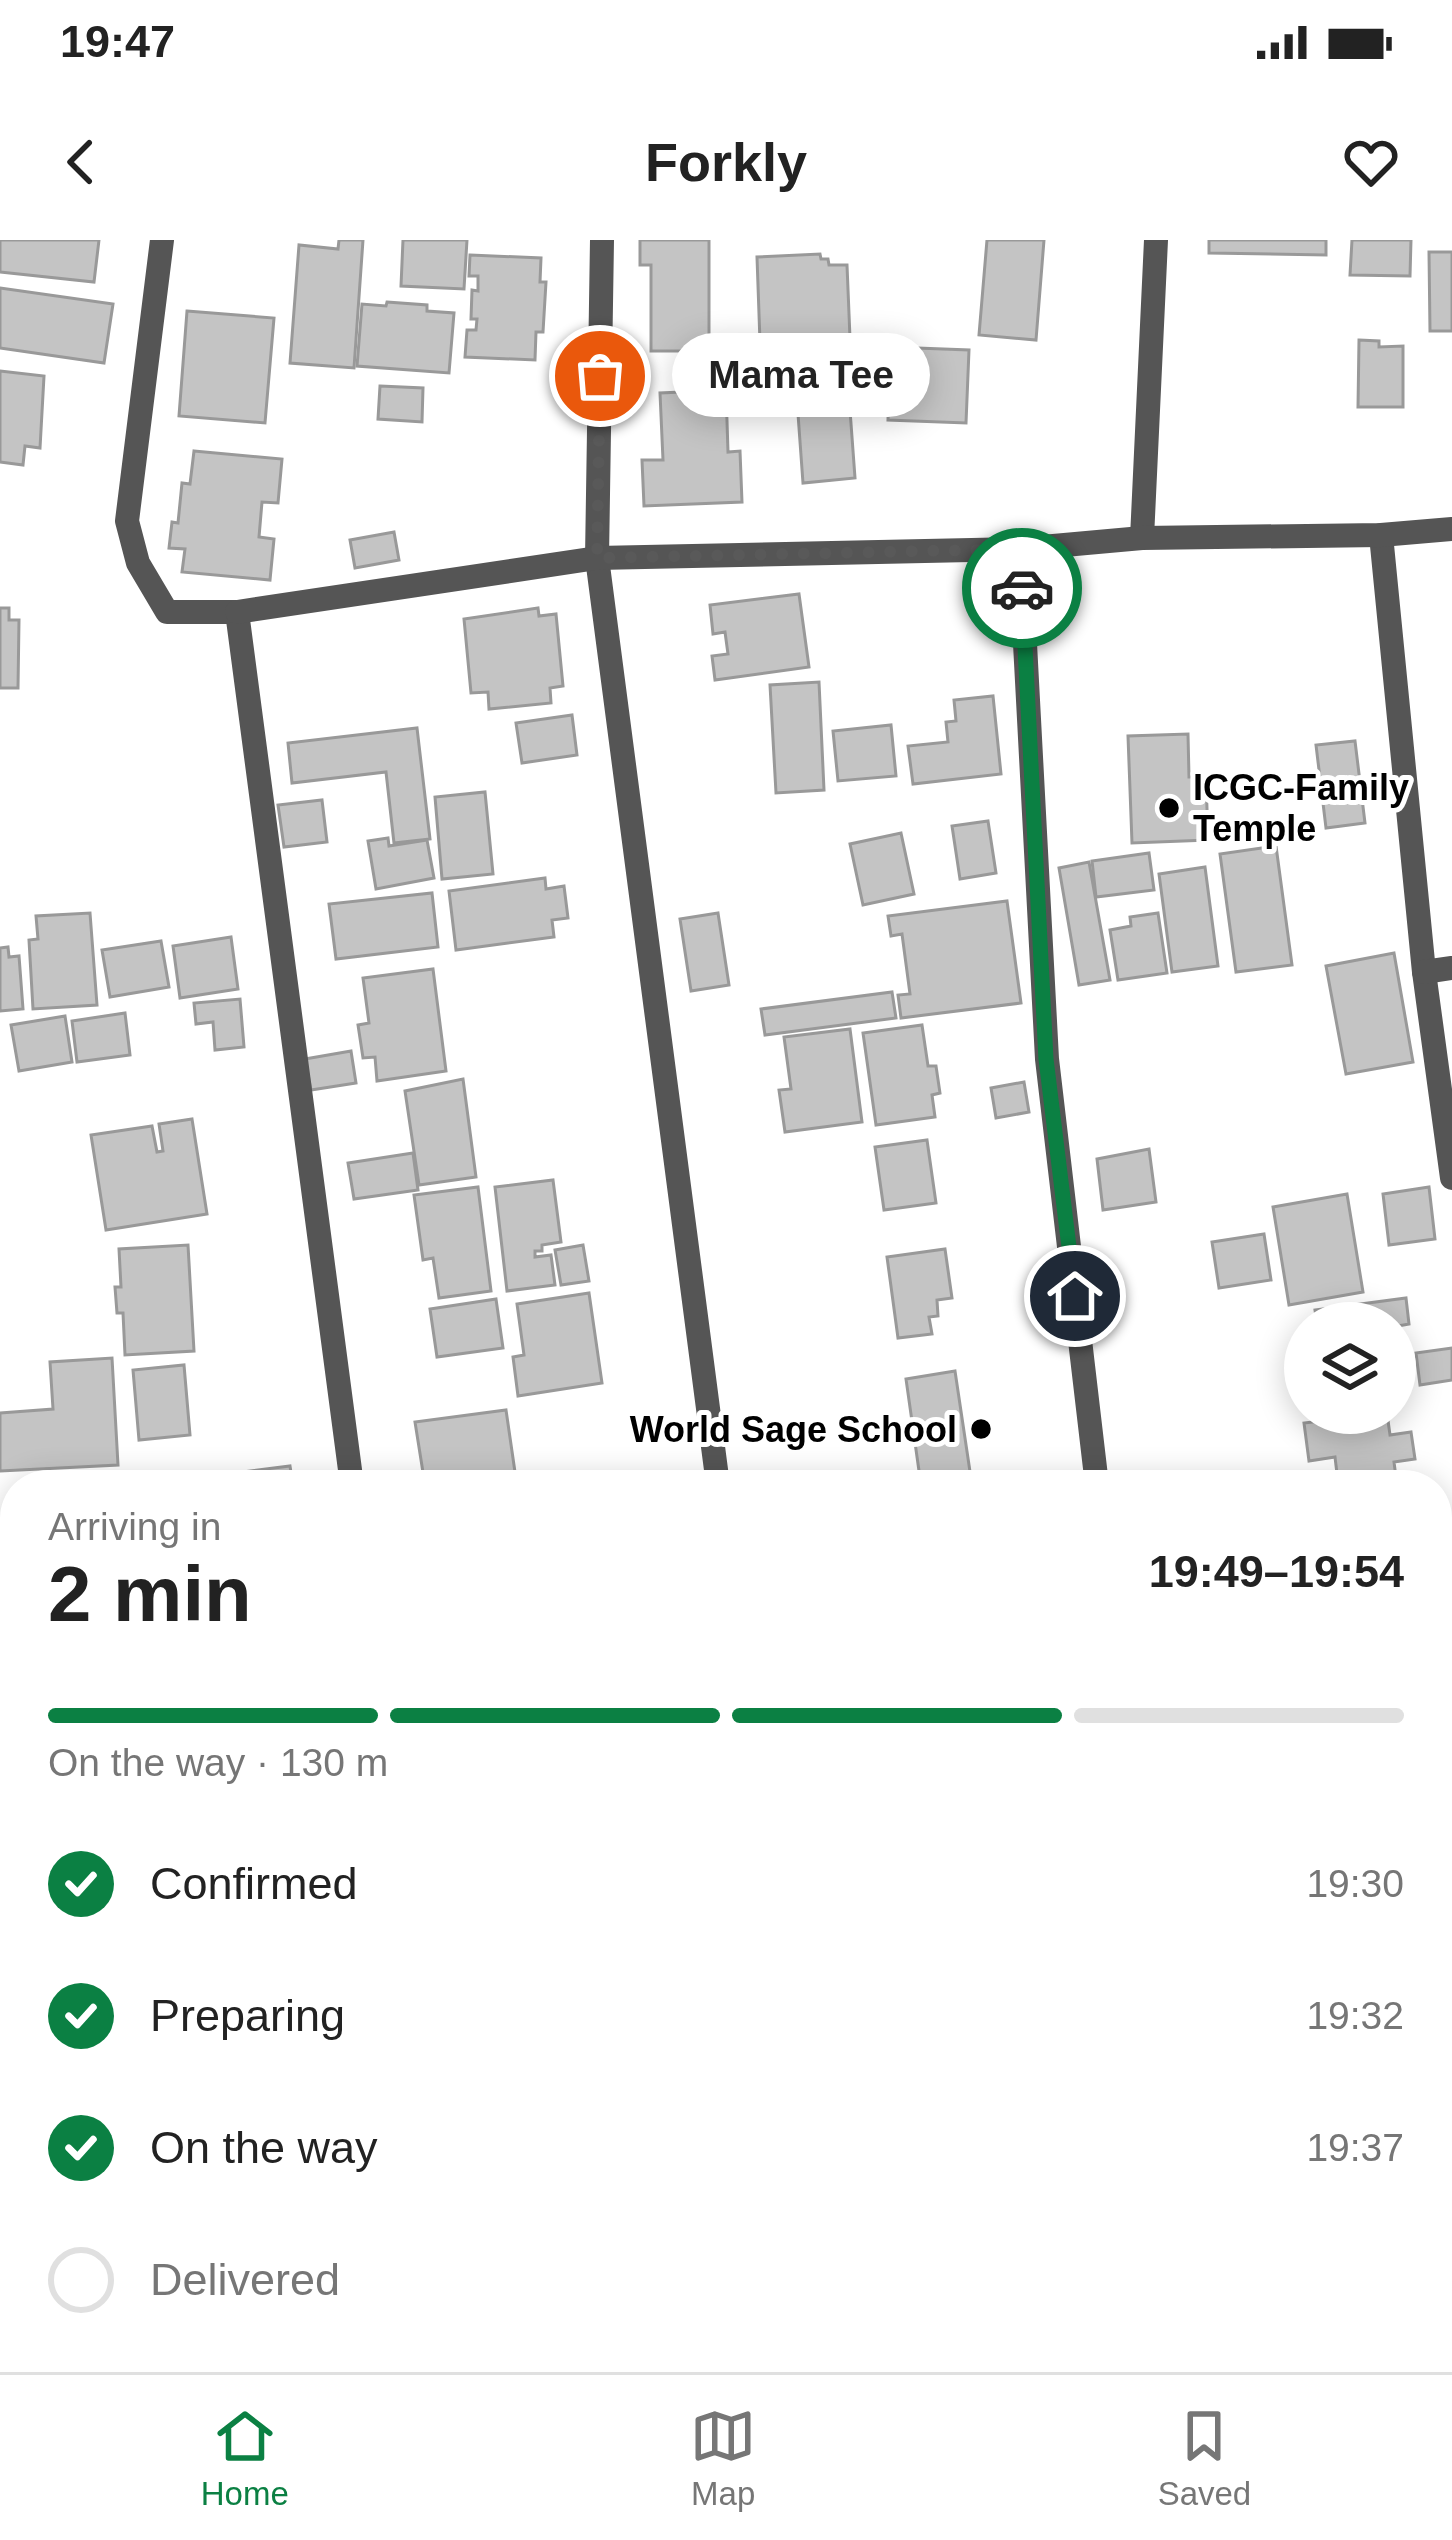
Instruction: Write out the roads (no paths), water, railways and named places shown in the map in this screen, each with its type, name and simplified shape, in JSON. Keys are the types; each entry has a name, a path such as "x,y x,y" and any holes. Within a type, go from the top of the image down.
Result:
{"street":[{"path":"161,240 127,521 138,562 166,612 237,612 597,558 1020,549 1142,538 1381,536 1452,529"},
{"path":"602,240 597,558 716,1470"},
{"path":"1142,538 1156,240"},
{"path":"1381,536 1424,972 1452,1178"},
{"path":"1020,549 1046,1059 1095,1470"},
{"path":"237,612 350,1470"},
{"path":"1424,972 1452,968"}],"place":[{"name":"Mama Tee","path":"600,376"},
{"name":"ICGC-Family Temple","path":"1169,808"},
{"name":"World Sage School","path":"981,1429"}]}
